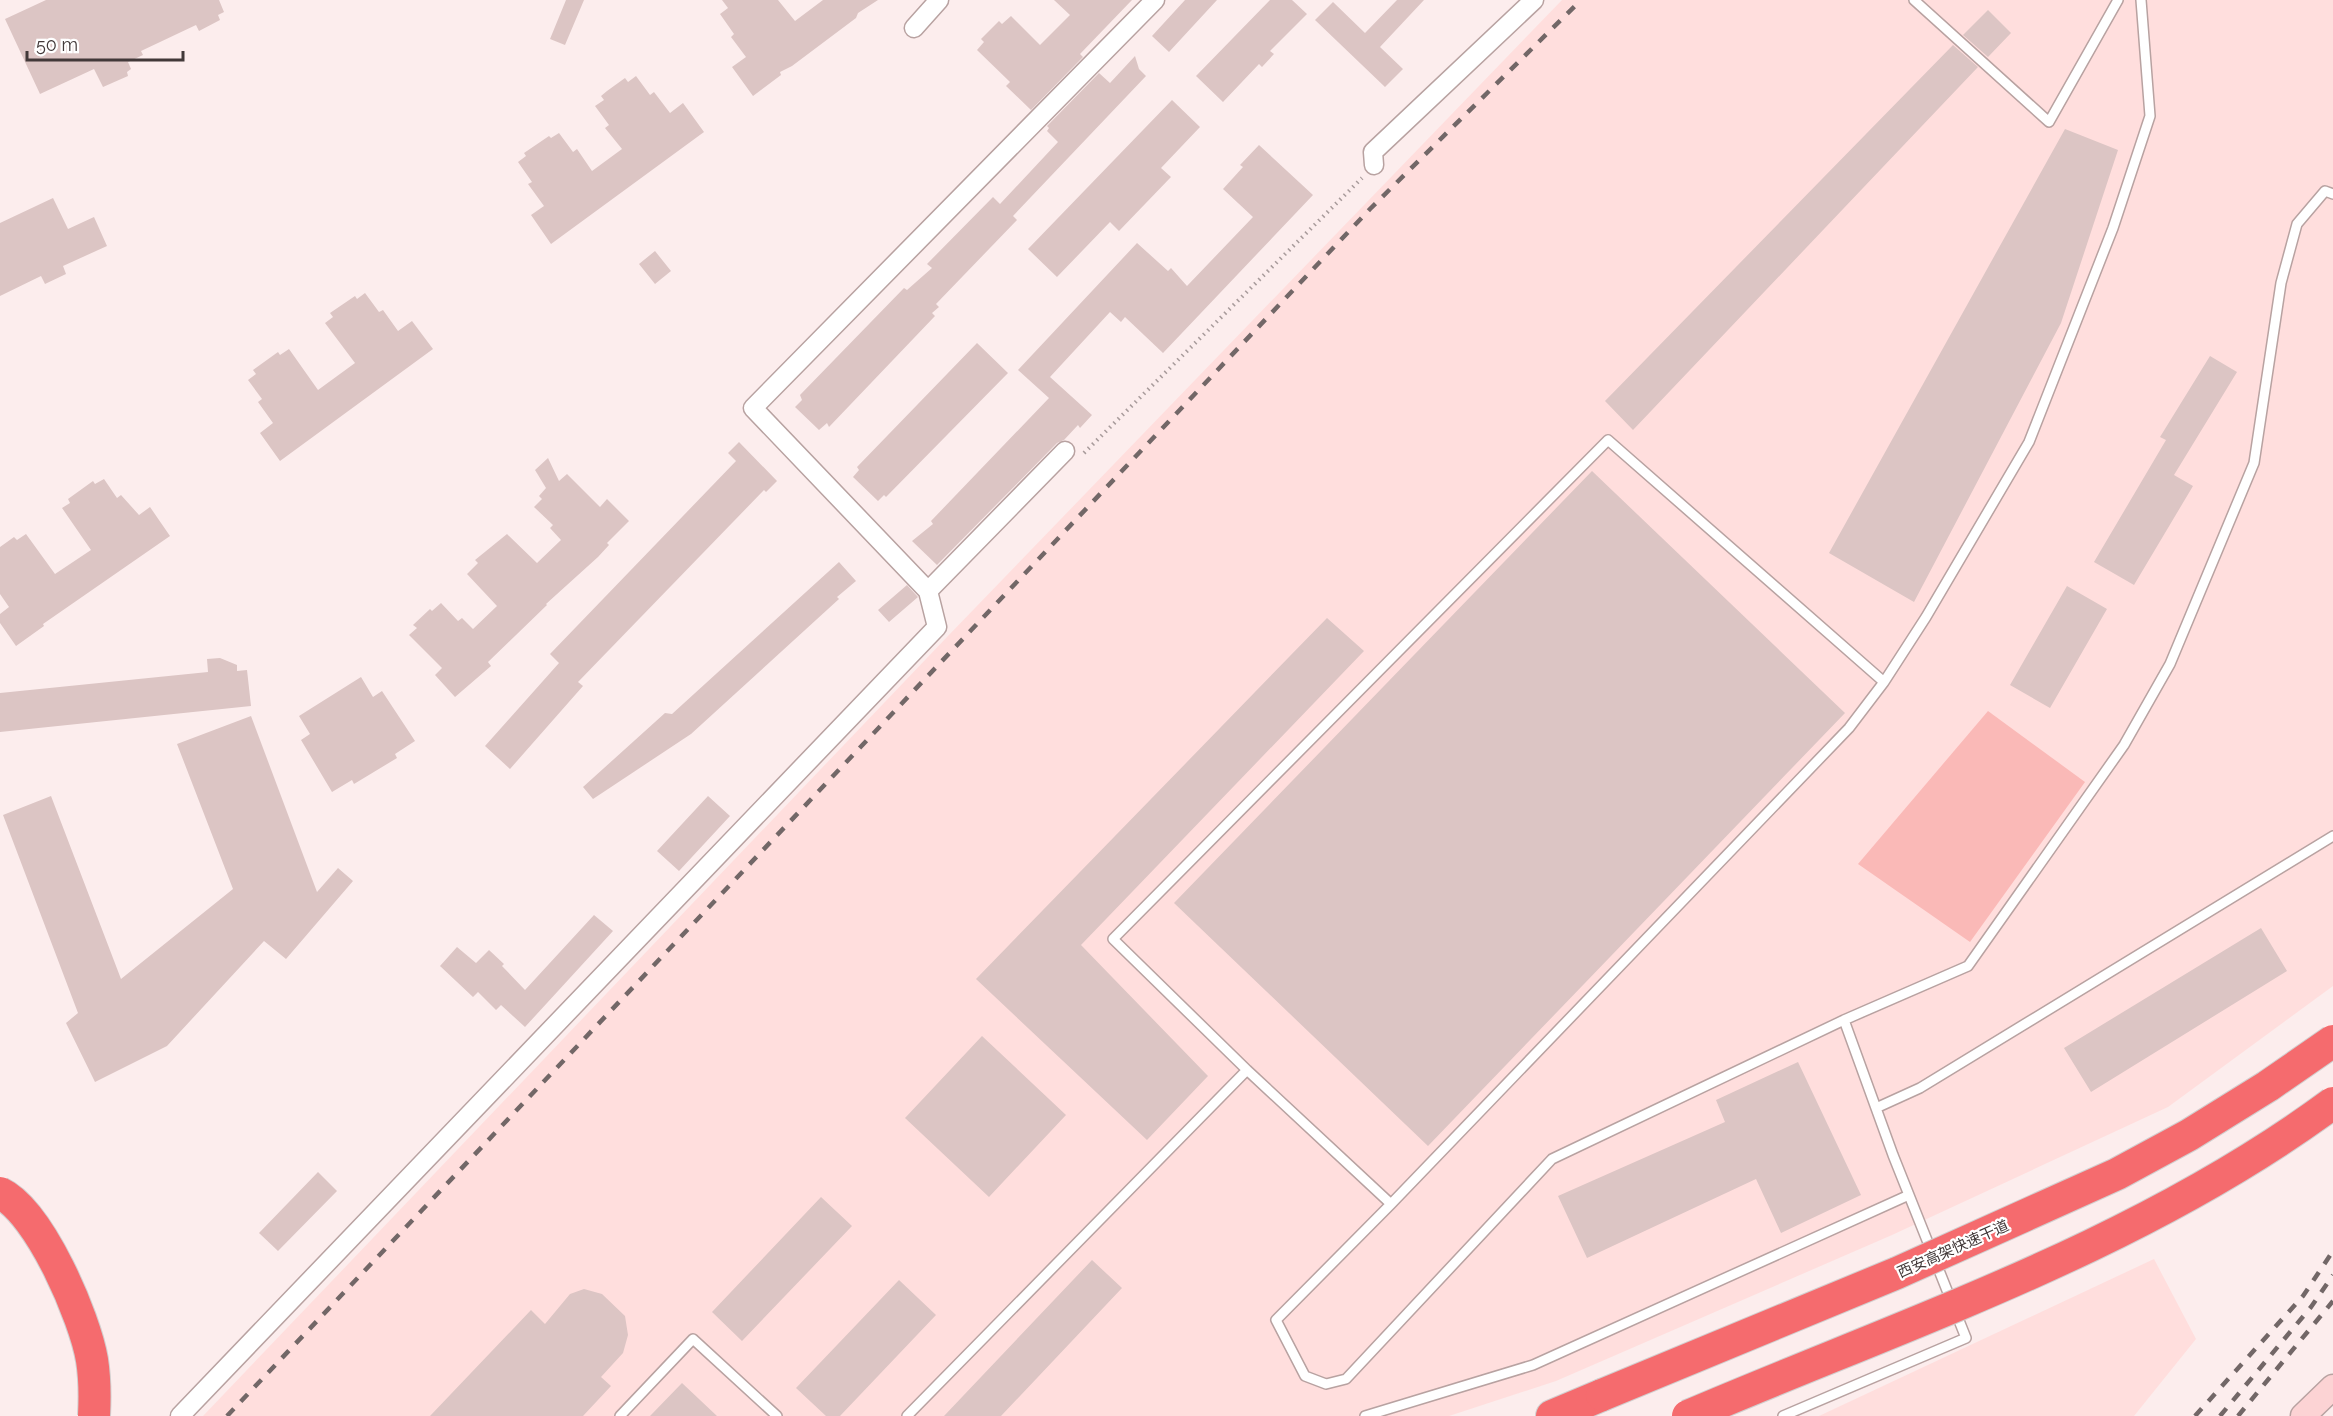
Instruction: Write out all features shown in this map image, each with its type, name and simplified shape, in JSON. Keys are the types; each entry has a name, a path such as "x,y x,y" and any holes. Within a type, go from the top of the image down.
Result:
{"highway":[{"name":"西安高架快速干道","path":"1552,1416 1897,1273 2117,1174 2189,1136 2333,1041"},
{"path":"1688,1416 1990,1292 2092,1245 2167,1208 2236,1169 2333,1103"},
{"path":"0,1193 21,1208 35,1228 71,1295 82,1321 92,1359 94,1416"}],"street":[{"path":"914,28 939,0"},
{"path":"180,1416 937,627 928,591 753,408 1155,0"},
{"path":"1374,165 1373,152 1534,0"},
{"path":"928,591 1065,451"},
{"path":"2303,1416 2333,1387"}],"lane":[{"path":"1914,0 2049,122 2118,0"},
{"path":"2141,0 2150,116 2113,228 2029,442 1926,617 1884,682 1849,728 1391,1204 1276,1320 1305,1376 1326,1384 1346,1379 1551,1159 1844,1020 1968,966 2124,745 2170,664 2254,463 2281,283 2297,224 2325,190 2333,194"},
{"path":"1391,1204 1247,1070 1113,939 1608,440 1884,682"},
{"path":"1876,1108 1920,1088 2333,836"},
{"path":"1783,1416 1966,1338 1909,1195 1844,1020"},
{"path":"907,1416 1247,1070"},
{"path":"1365,1416 1533,1365 1909,1195"},
{"path":"620,1416 693,1339 777,1416"}],"path":[{"path":"1065,451 1079,458 1374,165"}],"shaded area":[{"path":"1562,0 2333,0 2333,986 2168,1107 1892,1235 1556,1381 1449,1416 203,1416 947,637"},
{"path":"1988,711 2085,782 1970,942 1858,864"},
{"path":"2154,1259 2196,1339 2134,1416 1819,1416"}],"building":[{"path":"46,0 219,0 224,12 218,15 220,20 199,31 196,25 141,51 143,55 128,62 131,69 127,72 128,76 103,87 94,69 40,94 5,19"},
{"path":"566,0 584,0 565,45 550,39"},
{"path":"722,0 778,0 795,21 823,0 878,0 858,13 856,18 792,66 780,72 781,75 753,96 732,67 746,57 731,37 734,34 720,14 728,8"},
{"path":"1054,0 1132,0 1080,54 1083,57 1031,110 1006,86 1010,82 977,50 984,42 981,39 999,21 1002,24 1011,16 1040,45 1070,15"},
{"path":"1185,0 1217,0 1169,52 1152,36"},
{"path":"1270,0 1292,0 1307,14 1270,51 1274,54 1262,67 1259,64 1223,102 1196,76"},
{"path":"1397,0 1424,0 1380,47 1403,69 1385,87 1315,20 1333,2 1365,33"},
{"path":"1988,10 2011,33 1988,57 1963,35"},
{"path":"1953,45 1978,67 1633,430 1605,401"},
{"path":"1135,56 1139,69 1146,76 1013,216 1017,220 936,304 939,307 932,313 935,316 829,427 827,423 819,430 795,407 802,400 800,395 904,288 907,290 932,268 927,264 993,197 1000,204 1058,142 1047,131 1049,128 1047,126 1099,73 1110,83"},
{"path":"636,76 650,95 654,92 670,113 683,103 704,132 551,244 531,215 544,206 528,184 532,182 518,162 526,156 524,153 549,136 551,138 559,133 573,152 577,149 592,171 622,149 605,128 609,125 595,106 604,100 601,96 607,91 625,78 628,82"},
{"path":"1172,100 1200,127 1161,168 1171,177 1119,231 1110,222 1057,277 1028,249"},
{"path":"2065,129 2118,150 2061,323 1914,602 1829,553"},
{"path":"1259,145 1313,195 1163,353 1125,317 1121,322 1110,312 1050,377 1092,415 1080,428 1078,425 1064,440 1057,443 937,565 912,541 933,524 931,521 1049,398 1018,370 1137,243 1168,271 1171,268 1187,286 1253,217 1223,189 1243,167 1240,165"},
{"path":"53,198 68,229 94,217 107,246 63,266 66,274 45,284 41,276 0,296 0,223"},
{"path":"655,251 671,271 655,284 639,264"},
{"path":"365,293 379,312 383,310 398,331 412,321 433,349 280,461 260,433 273,423 258,402 262,399 248,380 256,374 253,370 278,352 280,355 289,349 318,390 355,363 325,323 333,317 330,313 355,296 357,299"},
{"path":"977,343 1008,373 886,497 884,495 878,501 853,477 859,470 857,467"},
{"path":"2210,356 2237,372 2174,475 2193,486 2134,585 2094,562 2166,440 2160,437"},
{"path":"739,442 777,481 766,492 764,490 578,682 583,686 510,769 485,746 559,663 550,654 736,461 728,453"},
{"path":"548,458 559,481 567,474 600,507 607,499 629,521 607,543 609,545 598,557 546,604 488,662 491,666 455,697 435,675 442,668 409,635 417,628 413,625 430,609 432,611 441,603 458,621 462,618 473,629 497,606 467,574 478,563 475,560 507,534 537,563 561,540 550,528 553,525 534,507 542,499 539,496 546,488 535,470"},
{"path":"1592,471 1845,713 1428,1146 1174,903"},
{"path":"104,479 117,498 121,495 139,515 150,507 170,536 43,624 44,626 16,646 0,623 0,614 9,607 0,594 0,547 14,537 17,540 26,534 55,574 91,550 62,508 70,503 68,499 93,481 95,484"},
{"path":"839,562 856,581 837,597 839,599 691,734 593,799 583,787 665,713 672,714"},
{"path":"907,585 918,597 889,622 878,610"},
{"path":"2067,586 2107,609 2050,708 2010,685"},
{"path":"1327,618 1364,651 1081,945 1208,1076 1147,1140 976,979"},
{"path":"220,658 237,665 237,671 247,670 251,706 0,732 0,693 208,672 207,659"},
{"path":"361,677 373,697 382,691 415,741 395,754 397,758 354,784 352,780 332,792 301,740 310,734 299,716"},
{"path":"251,716 317,892 338,868 353,881 286,959 264,941 167,1046 95,1082 66,1023 78,1013 3,815 51,796 121,979 233,889 177,744"},
{"path":"708,796 730,816 679,871 657,851"},
{"path":"594,915 613,931 525,1027 501,1005 496,1010 478,992 473,997 440,966 457,947 476,963 489,950 525,990"},
{"path":"2261,928 2287,971 2091,1092 2064,1048"},
{"path":"982,1036 1066,1115 989,1197 905,1118"},
{"path":"1798,1062 1861,1195 1781,1233 1756,1179 1587,1258 1558,1196 1725,1122 1716,1100"},
{"path":"318,1172 337,1191 278,1251 259,1233"},
{"path":"821,1197 852,1226 742,1341 712,1312"},
{"path":"1092,1260 1122,1288 1001,1416 944,1416"},
{"path":"899,1280 936,1315 840,1416 826,1416 796,1388"},
{"path":"584,1289 602,1294 625,1316 628,1335 623,1353 601,1377 611,1386 583,1416 430,1416 531,1310 545,1324 570,1294"},
{"path":"682,1383 717,1416 650,1416"}],"railway":[{"path":"227,1416 1370,209 1581,0"},
{"path":"2195,1416 2303,1296 2333,1251"},
{"path":"2220,1416 2311,1307 2333,1275"},
{"path":"2238,1416 2333,1301"}]}
